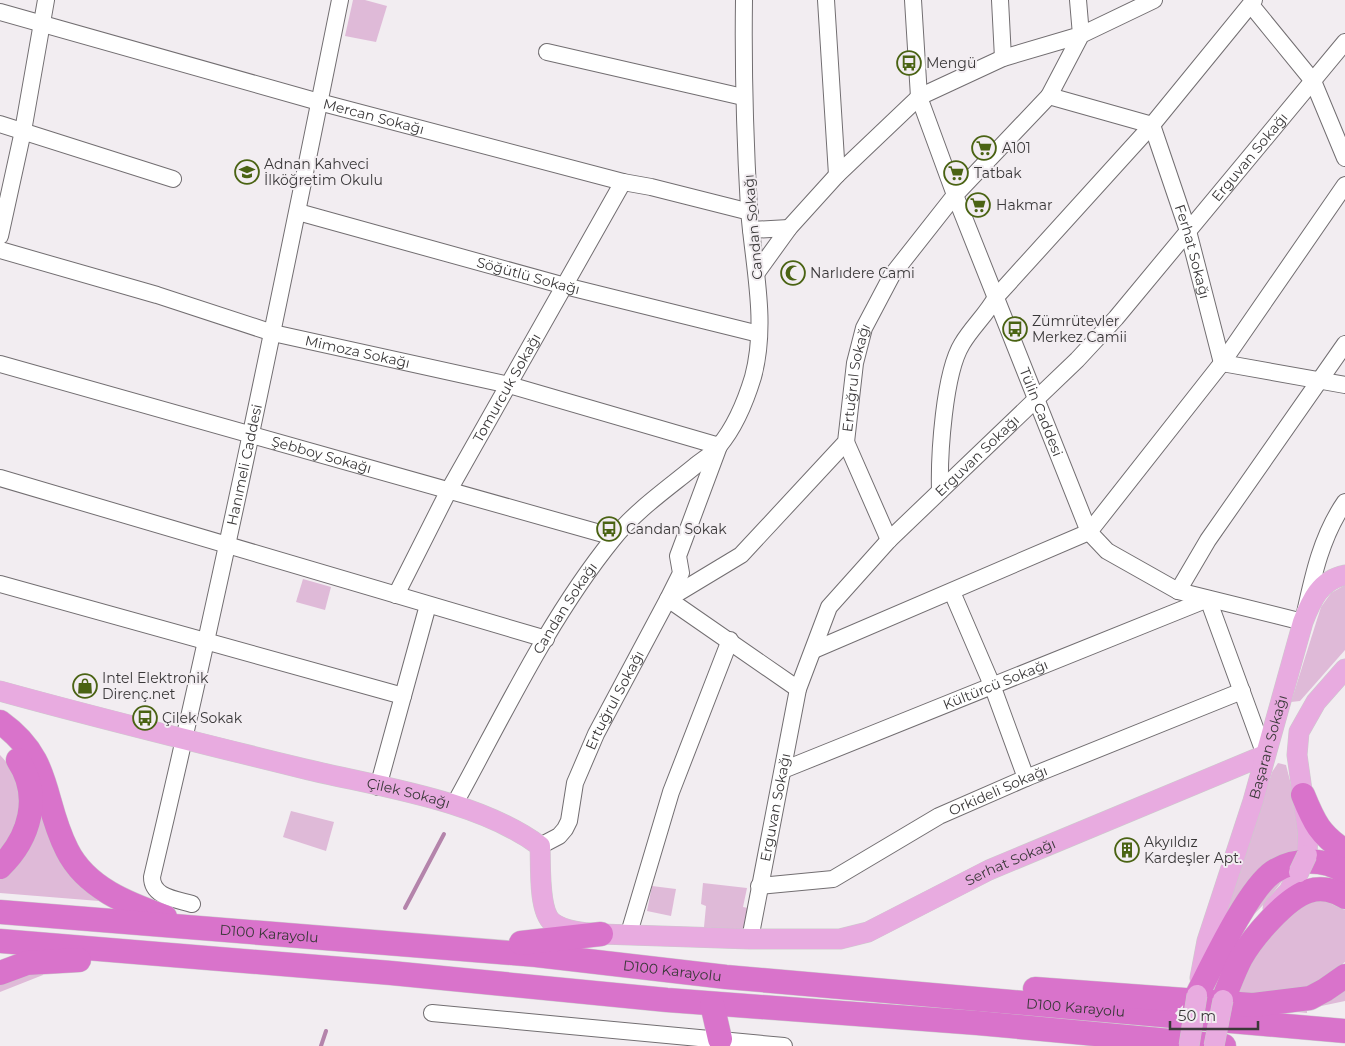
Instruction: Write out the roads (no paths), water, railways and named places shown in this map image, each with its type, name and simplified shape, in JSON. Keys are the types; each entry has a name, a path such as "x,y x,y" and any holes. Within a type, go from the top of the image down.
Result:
{"highway":[{"path":"0,722 18,736 37,762 63,841 71,858 84,873 101,888 122,901 195,927"},
{"path":"0,740 20,764 30,786 32,798 31,812 23,835 10,856 0,867"},
{"path":"1303,795 1314,821 1324,836 1345,851"},
{"path":"1197,995 1259,885 1273,872 1290,864 1314,862 1335,865 1345,872"},
{"path":"1223,1000 1241,957 1264,928 1290,902 1308,891 1327,889 1345,897"},
{"name":"D100 Karayolu","path":"0,912 450,948 726,977 1345,1031"},
{"path":"450,948 558,940 602,934"},
{"name":"D100 Karayolu","path":"0,941 170,954 712,1004 977,1023 1224,1046"},
{"path":"0,973 17,966 38,962 170,954"},
{"path":"803,983 921,982 1132,994 1253,1005 1310,998 1326,990 1345,976"},
{"path":"712,1004 720,1043"},
{"path":"1147,1039 1172,1046"}],"main road":[{"path":"1303,622 1313,597 1324,584 1345,575"},
{"name":"Başaran Sokağı","path":"1189,1046 1207,941 1245,828 1303,622"},
{"path":"1214,1046 1226,979 1237,955 1258,923 1288,891 1303,863 1308,833 1297,755 1299,732 1316,702 1345,669"},
{"name":"Çilek Sokağı","path":"0,691 184,740 454,805 506,824 540,846"},
{"path":"1274,730 1316,702"},
{"name":"Serhat Sokağı","path":"750,939 840,939 868,932 989,870 1265,755"},
{"path":"540,846 542,897 547,915 560,926 578,932 602,934 750,939"}],"street":[{"path":"0,236 23,131 46,0"},
{"name":"Hanımeli Caddesi","path":"192,904 158,893 152,881 273,333 340,0"},
{"name":"Candan Sokağı","path":"668,599 681,573 678,556 719,446 746,400 754,374 759,334 758,271 751,230 743,97 744,0"},
{"path":"826,0 837,175"},
{"name":"Tülin Caddesi","path":"913,0 919,98 955,195 1089,532 1107,551 1178,591 1303,622"},
{"path":"1000,0 1003,58"},
{"path":"1078,0 1081,35"},
{"path":"758,271 790,228 837,175 919,98 1003,58 1081,35 1154,0"},
{"path":"940,491 939,458 950,382 962,344 988,312 996,297 1152,125 1253,2 1313,81 1345,158"},
{"name":"Mercan Sokağı","path":"0,12 42,22 319,102 623,182 651,187 750,212"},
{"name":"Ertuğrul Sokağı","path":"540,846 559,836 570,821 575,783 596,734 668,599 741,555 846,442 855,363 864,328 892,275 955,195 1049,96 1081,35"},
{"name":"Erguvan Sokağı","path":"750,939 798,689 829,607 889,540 1076,360 1116,318 1345,42"},
{"path":"546,52 656,75 743,97"},
{"path":"1049,96 1152,125"},
{"path":"0,124 173,179"},
{"name":"Ferhat Sokağı","path":"1152,125 1188,231 1222,363"},
{"name":"Tomurcuk Sokağı","path":"396,595 449,490 623,182"},
{"path":"814,650 1089,532 1222,363 1345,185"},
{"name":"Söğütlü Sokağı","path":"298,212 565,286 759,334"},
{"path":"751,230 790,228"},
{"name":"Mimoza Sokağı","path":"0,250 157,295 273,333 509,385 719,446"},
{"path":"1178,591 1208,540 1345,344"},
{"path":"1222,363 1345,385"},
{"name":"Şebboy Sokağı","path":"0,364 614,537"},
{"path":"846,442 889,540"},
{"name":"Candan Sokağı","path":"454,805 546,639 586,576 614,537 641,511 719,446"},
{"path":"0,478 546,639"},
{"name":"Başaran Sokağı","path":"1303,622 1314,572 1331,524 1345,502"},
{"path":"0,584 403,696"},
{"path":"952,592 992,685 1026,778"},
{"path":"668,599 730,640 798,689"},
{"path":"1208,599 1265,755"},
{"name":"Kültürcü Sokağı","path":"783,770 1208,599"},
{"path":"378,787 428,605"},
{"path":"629,934 671,792 730,640"},
{"name":"Orkideli Sokağı","path":"759,886 833,879 939,816 1026,778 1242,691"},
{"path":"432,1013 720,1043 784,1046"}],"waterway":[{"path":"405,908 444,834"},
{"path":"321,1046 326,1031"}],"place":[{"name":"Mengü","path":"909,63"},
{"name":"A101","path":"984,148"},
{"name":"Adnan Kahveci İlköğretim Okulu","path":"247,172"},
{"name":"Tatbak","path":"956,173"},
{"name":"Hakmar","path":"978,205"},
{"name":"Narlıdere Cami","path":"793,273"},
{"name":"Zümrütevler Merkez Camii","path":"1015,329"},
{"name":"Candan Sokak","path":"609,529"},
{"name":"Intel Elektronik Direnç.net","path":"85,686"},
{"name":"Çilek Sokak","path":"145,718"},
{"name":"Akyıldız Kardeşler Apt.","path":"1127,850"}]}
